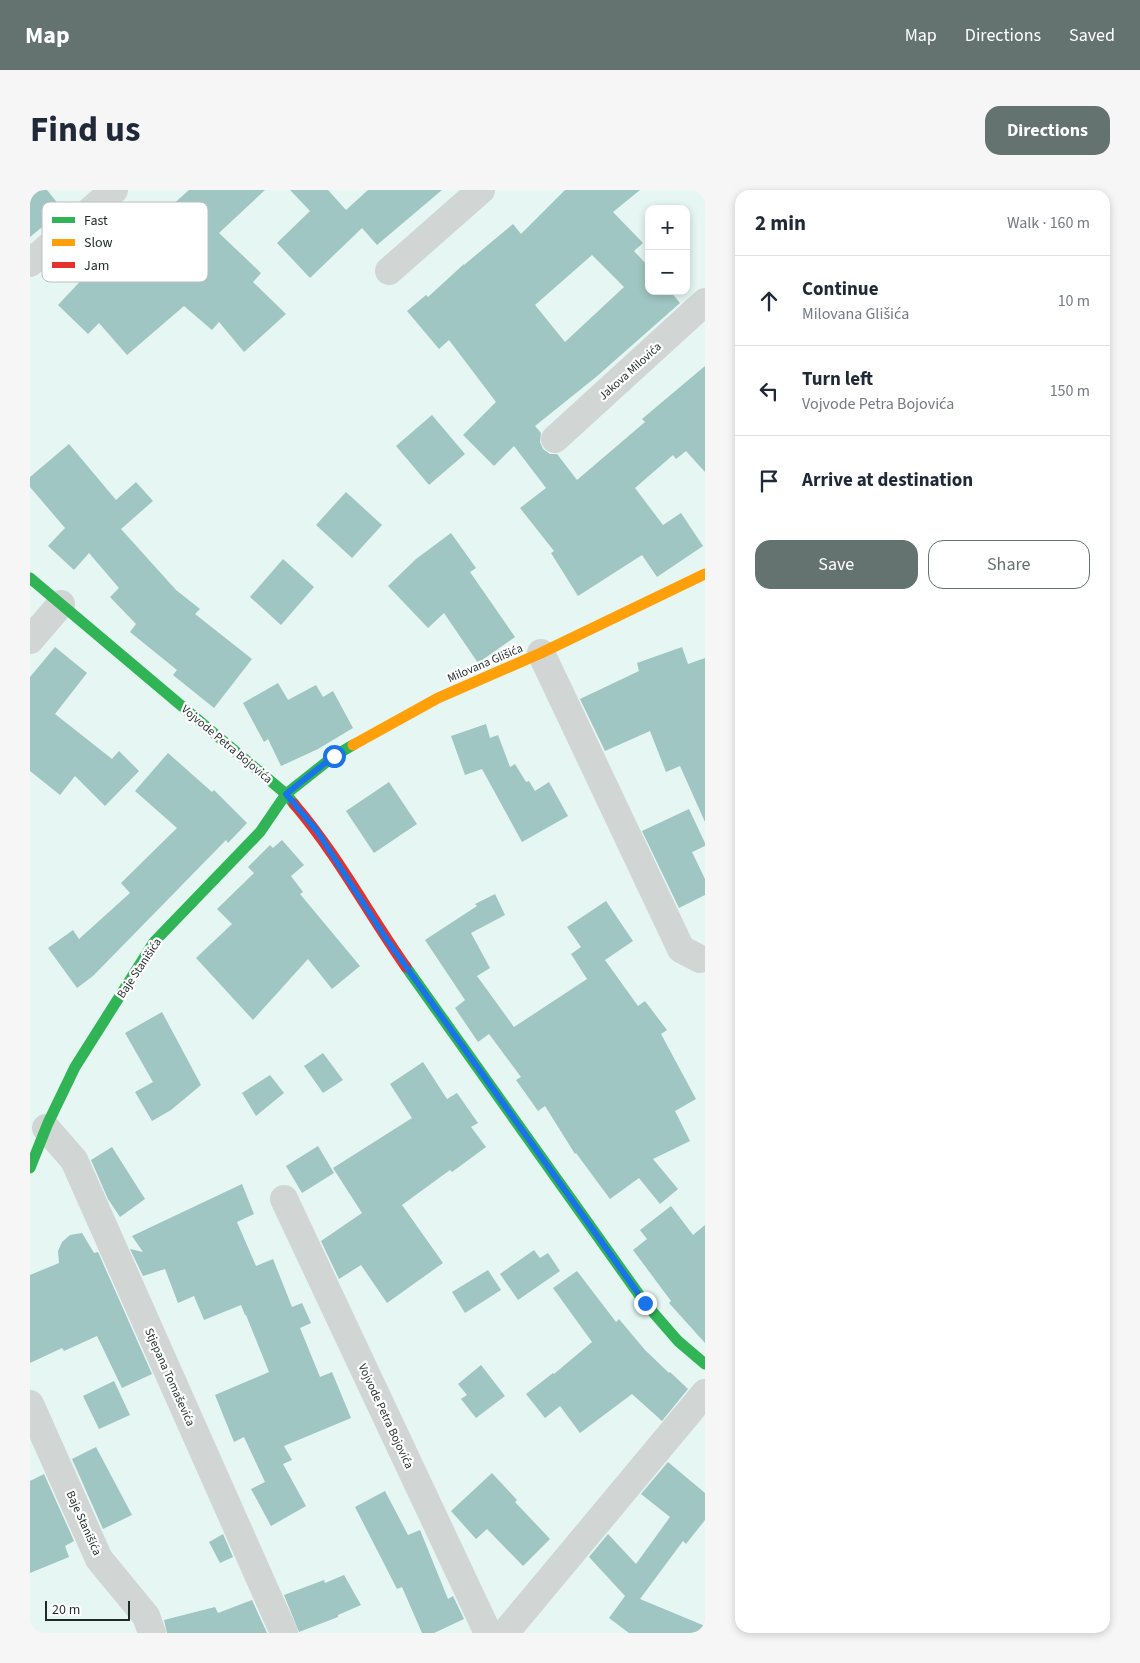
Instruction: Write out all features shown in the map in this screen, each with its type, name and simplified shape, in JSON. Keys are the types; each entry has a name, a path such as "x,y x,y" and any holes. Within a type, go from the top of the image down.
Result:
{"street":[{"path":"389,271 481,190"},
{"path":"30,263 42,251"},
{"name":"Jakova Milovića","path":"555,439 705,302"},
{"name":"Milovana Glišića","path":"286,794 334,756 438,698 541,653 705,574"},
{"name":"Vojvode Petra Bojovića","path":"30,578 286,794 317,831 385,937 645,1303 678,1341 705,1364"},
{"path":"30,640 61,604"},
{"path":"541,653 681,948 703,964"},
{"name":"Baje Stanišića","path":"30,1168 46,1128 75,1066 154,942 260,832 286,794"},
{"name":"Stjepana Tomaševića","path":"46,1128 74,1160 284,1633"},
{"name":"Vojvode Petra Bojovića","path":"284,1199 488,1633"},
{"path":"505,1633 705,1393"},
{"name":"Baje Stanišića","path":"30,1404 99,1559 146,1616 152,1633"}],"building":[{"path":"30,190 47,190 57,202 42,202 42,227 30,237"},
{"path":"189,190 265,190 219,233 261,273 253,282 286,314 244,352 219,322 212,330 184,306 127,355 99,323 88,334 58,305 80,282 208,282 208,202 176,202"},
{"path":"290,190 328,190 346,210 368,190 442,190 377,245 362,228 310,278 277,243 310,211"},
{"path":"565,190 640,190 613,212 643,243 634,251 645,263 645,295 673,295 680,303 596,377 535,426 541,433 540,442 543,449 550,454 557,454 577,480 645,422 642,419 705,366 705,472 686,451 676,459 673,455 635,488 663,525 681,513 703,546 657,577 642,555 578,596 551,553 554,551 520,508 546,488 514,446 494,466 463,435 496,402 449,340 439,349 407,311 426,295 428,297 464,264 513,224 521,234","holes":["592,255 624,287 565,342 535,305"]},
{"path":"432,415 465,454 429,485 396,446"},
{"path":"69,444 116,500 136,482 153,501 121,529 176,590 200,609 195,614 252,659 214,708 173,675 177,670 130,632 136,624 110,597 119,588 89,553 74,570 48,546 65,528 30,487 30,477"},
{"path":"346,492 382,525 352,558 316,525"},
{"path":"451,533 476,568 470,572 515,637 478,663 444,613 428,628 388,586 416,559"},
{"path":"283,559 314,587 281,625 250,597"},
{"path":"55,647 87,673 55,714 112,759 119,751 139,771 105,806 75,776 60,795 30,771 30,677"},
{"path":"682,647 688,664 705,658 705,822 680,766 666,772 650,731 605,751 580,699 639,671 637,663"},
{"path":"278,683 288,700 316,685 323,697 333,691 353,728 318,749 281,766 268,739 264,742 243,703"},
{"path":"486,724 490,738 498,735 510,767 515,764 526,782 529,781 535,791 549,782 568,816 522,842 482,769 465,775 451,736"},
{"path":"168,753 212,792 214,790 247,823 228,843 226,840 93,976 77,988 48,948 73,930 79,939 130,893 121,883 177,828 135,791"},
{"path":"389,782 417,824 374,853 346,811"},
{"path":"689,809 705,843 705,846 692,852 705,879 705,895 679,908 642,831"},
{"path":"282,840 304,865 291,876 303,892 300,894 360,966 332,989 308,959 253,1020 196,958 232,924 217,909 254,873 248,867 270,845 273,848"},
{"path":"495,894 505,915 471,933 490,968 477,976 514,1027 587,979 571,954 581,947 567,927 606,901 633,941 605,960 638,1006 645,1001 667,1030 661,1034 696,1099 675,1111 690,1141 653,1159 678,1189 660,1204 639,1178 610,1199 575,1154 545,1106 538,1111 516,1080 521,1077 489,1034 478,1042 455,1008 465,1000 425,940 477,906 475,904"},
{"path":"162,1012 201,1085 171,1110 152,1121 135,1092 153,1082 125,1033"},
{"path":"323,1053 343,1080 323,1093 304,1066"},
{"path":"423,1062 447,1099 457,1093 478,1123 471,1127 486,1147 452,1172 450,1170 402,1205 443,1263 387,1303 361,1265 339,1279 321,1241 362,1213 333,1168 412,1118 390,1084"},
{"path":"270,1075 284,1093 256,1116 242,1093"},
{"path":"318,1146 334,1173 302,1193 286,1166"},
{"path":"112,1147 145,1199 120,1217 108,1199 91,1160"},
{"path":"242,1184 254,1214 237,1222 256,1266 273,1259 292,1307 302,1303 311,1323 300,1328 320,1377 332,1372 351,1418 284,1446 292,1460 283,1464 306,1506 271,1526 251,1489 265,1482 244,1437 234,1442 215,1395 269,1372 241,1305 204,1320 194,1296 178,1303 165,1269 143,1276 130,1249 143,1252 132,1236"},
{"path":"671,1206 693,1235 705,1225 705,1343 669,1303 671,1301 633,1250 647,1239 640,1230"},
{"path":"82,1233 94,1253 98,1252 152,1374 122,1388 97,1336 64,1351 62,1348 30,1363 30,1275 59,1263 58,1251 62,1242 70,1235"},
{"path":"534,1250 540,1258 548,1253 560,1271 518,1300 500,1274"},
{"path":"488,1270 501,1290 465,1313 452,1292"},
{"path":"577,1271 616,1322 619,1319 645,1350 688,1389 662,1421 632,1394 580,1433 560,1406 545,1418 526,1394 554,1374 592,1342 553,1288"},
{"path":"481,1365 505,1396 476,1418 461,1399 467,1395 458,1384"},
{"path":"114,1381 130,1415 99,1429 83,1396"},
{"path":"96,1447 132,1515 103,1529 72,1459"},
{"path":"668,1462 705,1493 705,1520 686,1544 683,1541 640,1599 705,1626 705,1633 629,1633 609,1618 625,1596 589,1557 608,1534 636,1564 670,1517 641,1494"},
{"path":"492,1473 517,1500 515,1502 550,1539 523,1566 487,1529 476,1539 451,1511"},
{"path":"44,1474 74,1541 65,1546 69,1557 30,1573 30,1481"},
{"path":"385,1491 408,1535 420,1530 448,1599 453,1596 464,1619 434,1633 422,1633 402,1587 397,1589 355,1507"},
{"path":"223,1534 233,1557 220,1563 209,1542"},
{"path":"344,1575 361,1605 338,1615 338,1617 299,1632 284,1595 324,1580 325,1583"},
{"path":"252,1600 267,1633 167,1633 164,1620 215,1607 218,1613"}],"traffic: fast":[{"path":"30,578 286,794 294,804"},
{"path":"30,1168 48,1123 75,1067 154,942 260,832 286,794 334,756 353,745"},
{"path":"406,967 645,1303 678,1341 705,1364"}],"traffic: slow":[{"path":"353,745 438,698 541,653 705,574"}],"traffic: jam":[{"path":"294,804 338,863 406,967"}],"route":[{"path":"334,756 286,794 317,831 385,937 645,1303"}]}
